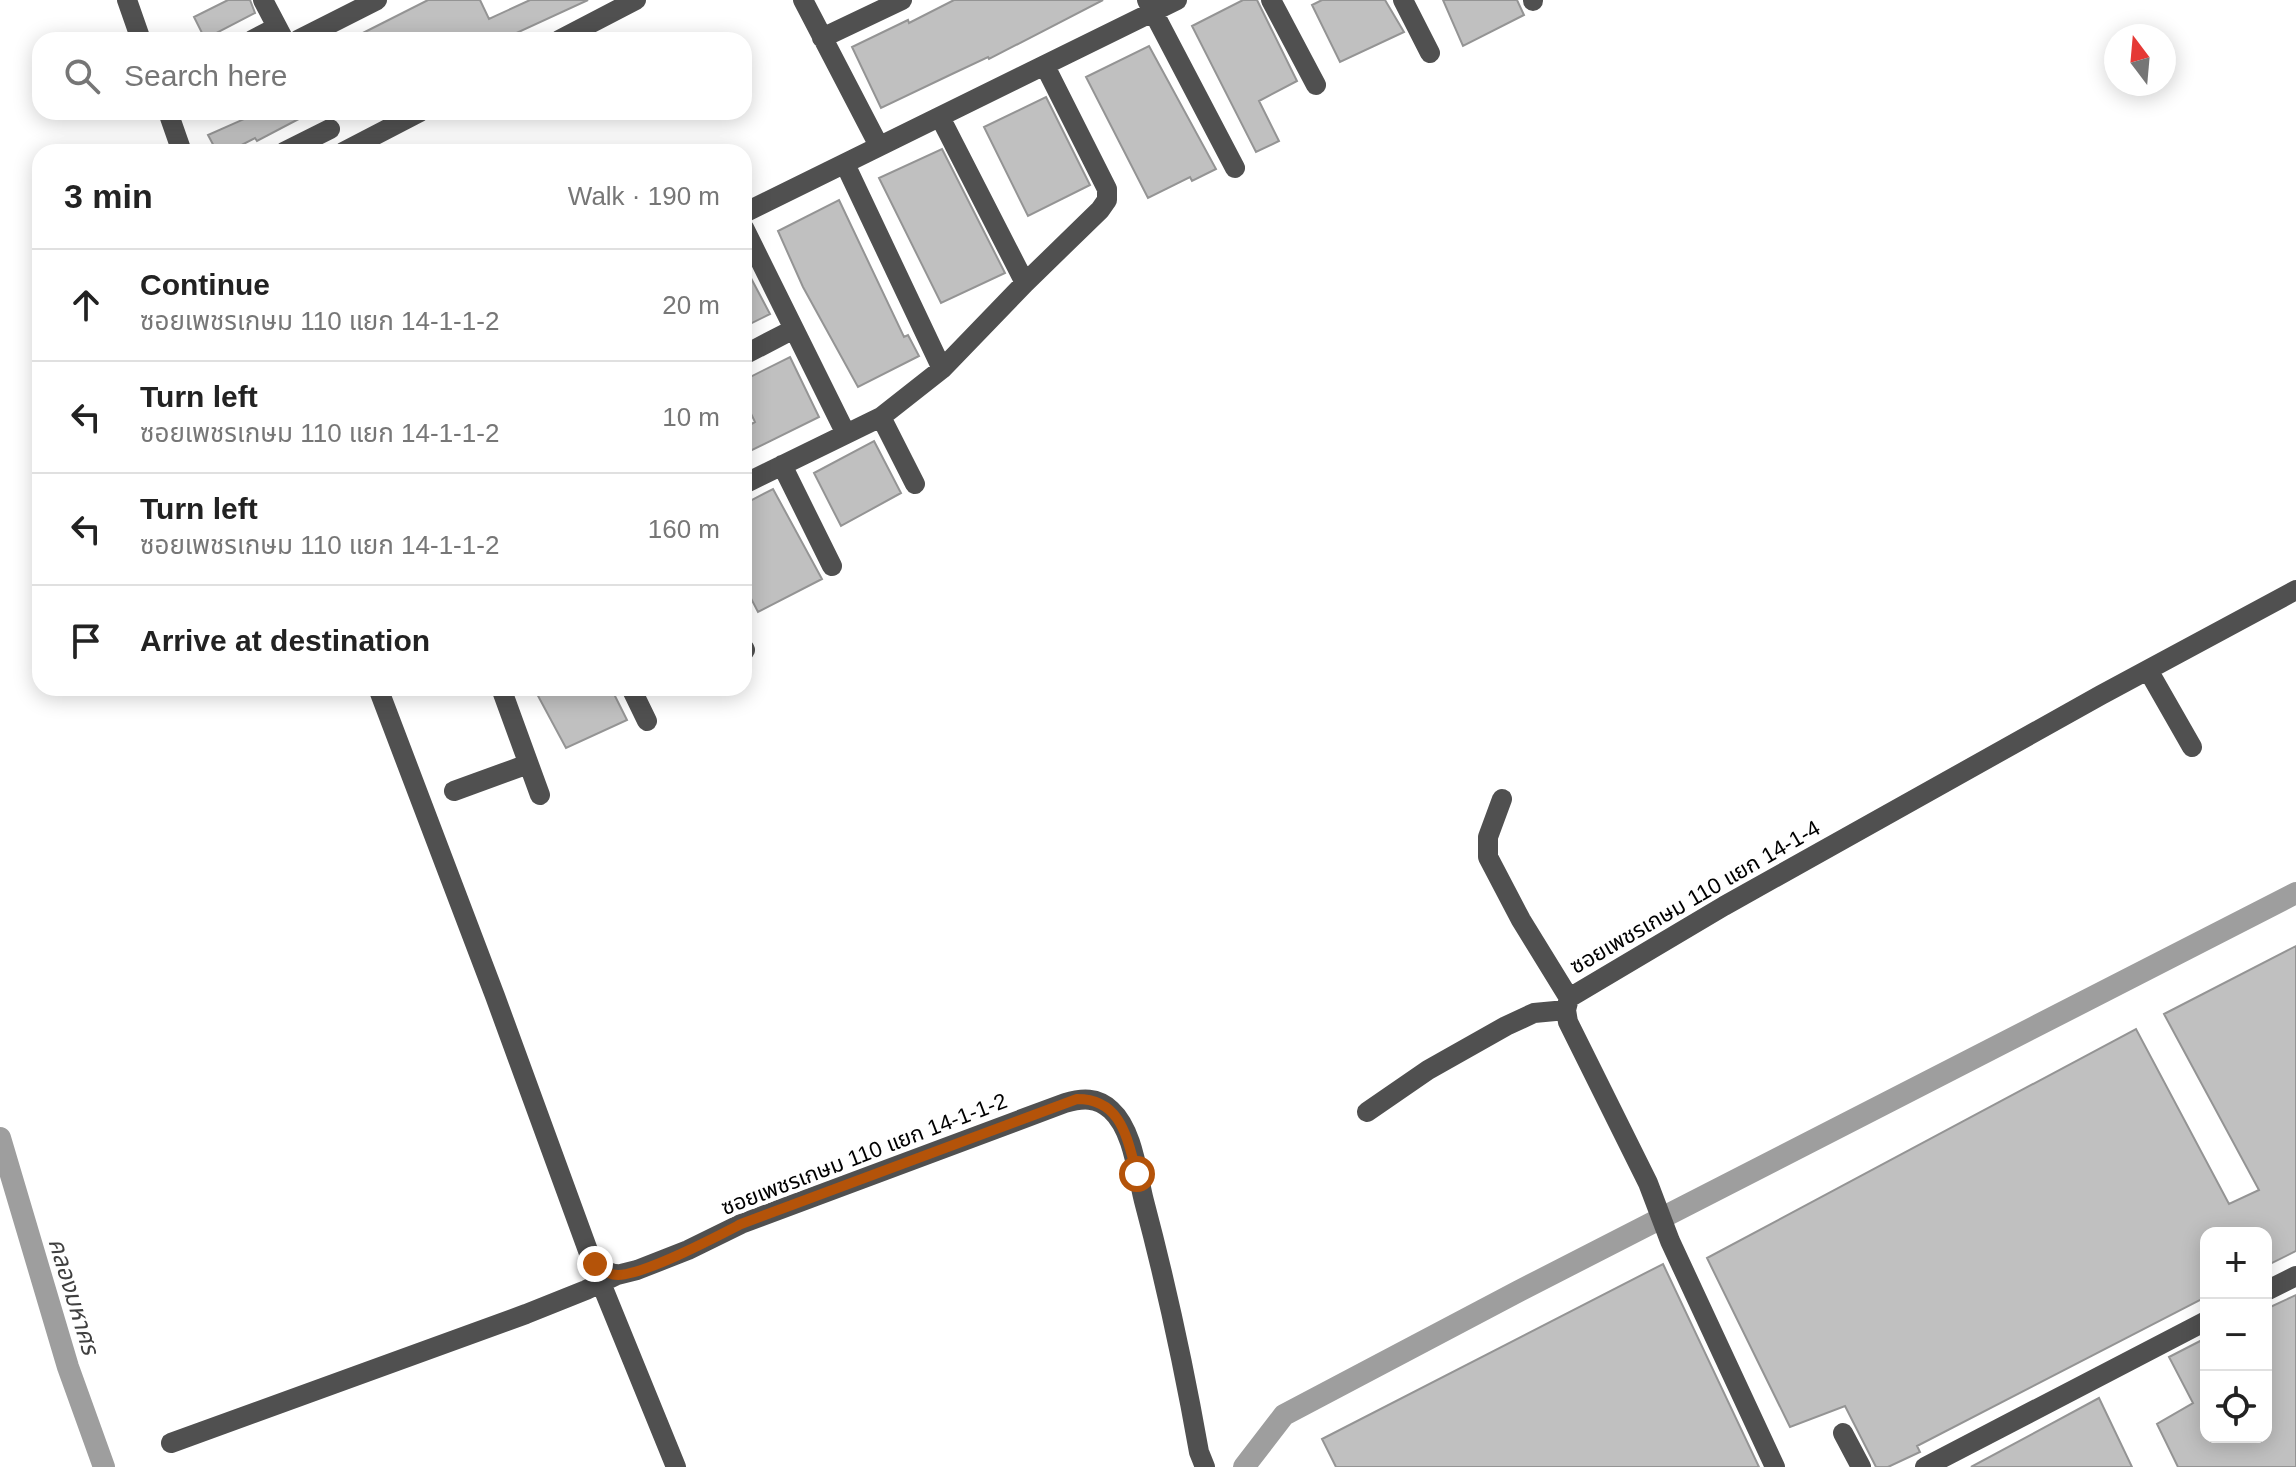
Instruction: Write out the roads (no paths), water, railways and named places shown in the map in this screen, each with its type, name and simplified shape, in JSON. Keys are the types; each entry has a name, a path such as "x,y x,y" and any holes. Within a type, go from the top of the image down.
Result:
{"street":[{"path":"127,0 138,32"},
{"path":"263,0 280,32"},
{"path":"314,32 377,0"},
{"path":"574,32 636,0"},
{"path":"803,0 879,146"},
{"path":"822,38 902,0"},
{"path":"752,209 1045,66 1150,6 1177,0"},
{"path":"1271,0 1316,85"},
{"path":"1403,0 1430,53"},
{"path":"1150,6 1235,168"},
{"path":"752,480 881,417 942,369 1100,210 1107,200 1107,189 1045,66"},
{"path":"940,117 1025,283"},
{"path":"171,120 179,144"},
{"path":"294,144 326,120 339,144"},
{"path":"358,144 405,120"},
{"path":"845,164 942,369"},
{"path":"752,244 846,434"},
{"path":"752,351 794,329"},
{"path":"881,417 915,484"},
{"path":"782,465 832,566"},
{"name":"ซอยเพชรเกษม 110 แยก 14-1-4","path":"1775,1467 1665,1229 1648,1183 1568,1022 1568,1004 1724,906 2296,590"},
{"path":"2148,670 2192,747"},
{"path":"381,696 590,1256 609,1279 676,1467"},
{"path":"504,696 540,795"},
{"path":"635,696 647,721"},
{"path":"454,791 528,764"},
{"path":"1367,1112 1428,1070 1506,1026 1534,1013 1568,1004 1488,857 1488,837 1502,799"},
{"name":"ซอยเพชรเกษม 110 แยก 14-1-1-2","path":"171,1443 526,1314 688,1250 741,1224 1077,1099 1098,1101 1117,1117 1129,1145 1160,1264 1181,1353 1199,1452 1205,1467"},
{"path":"2272,1288 2296,1276"},
{"path":"1925,1467 2200,1324"},
{"path":"1843,1433 1861,1467"}],"waterway":[{"path":"1244,1467 1284,1415 1519,1291 2296,893"},
{"name":"คลองมหาศร","path":"0,1138 68,1367 104,1467"}]}
